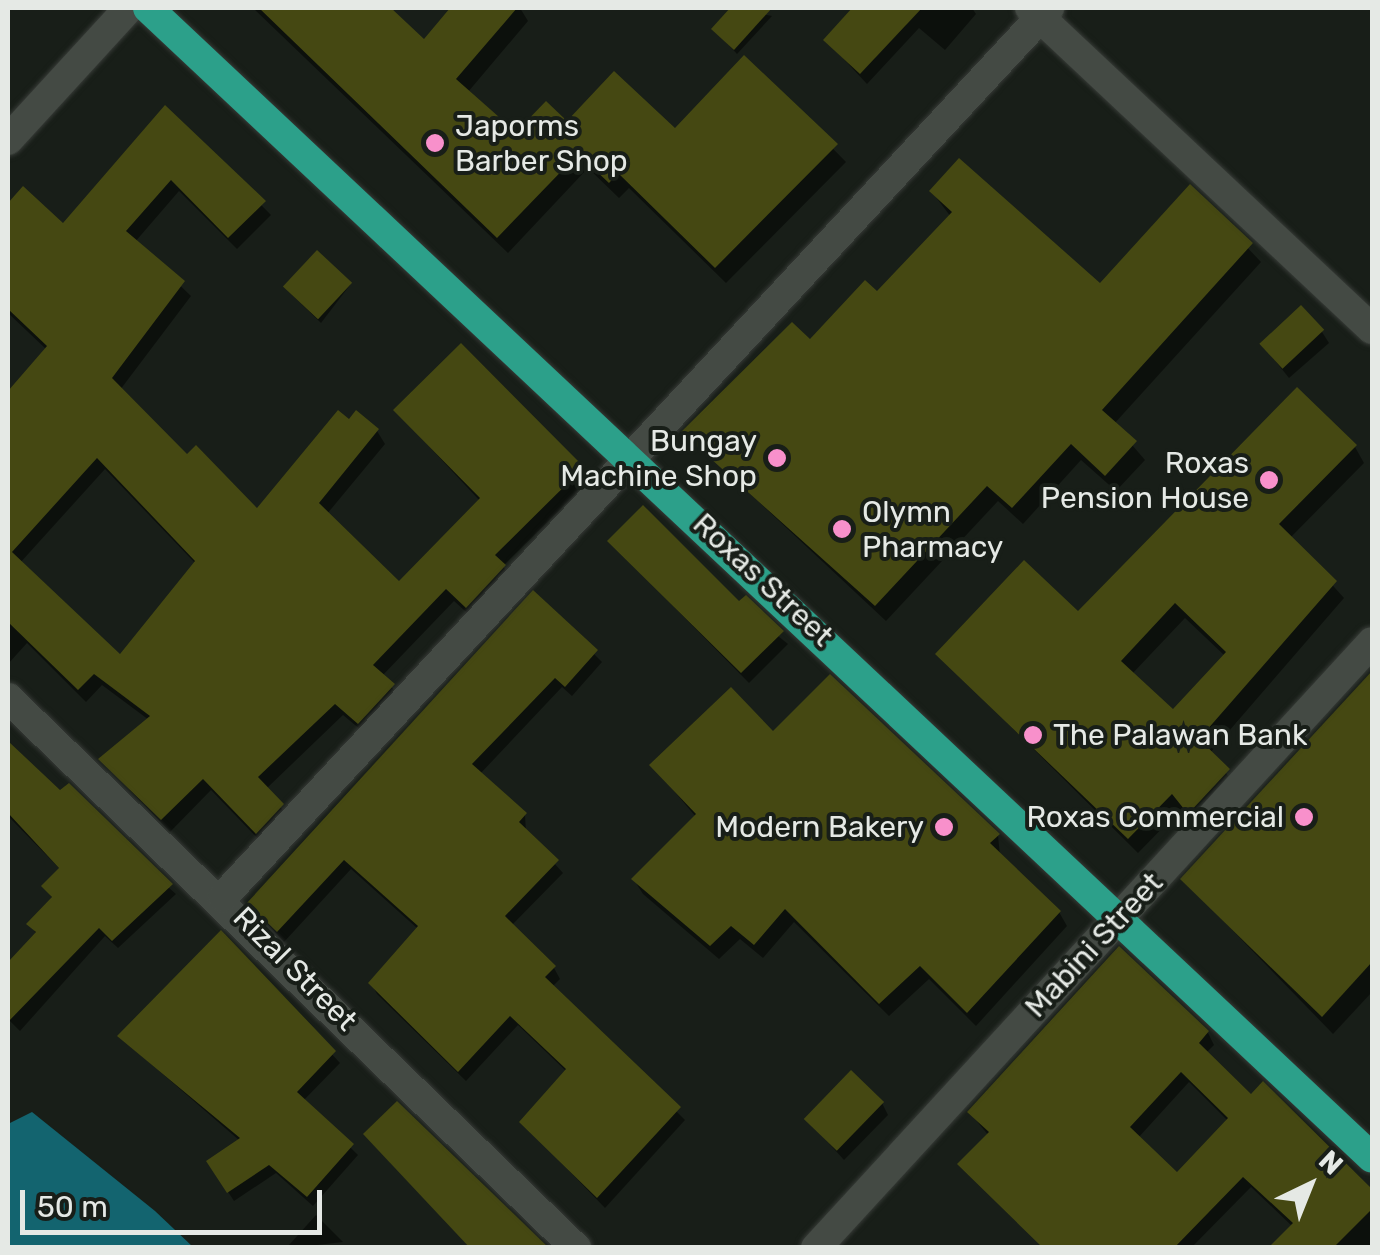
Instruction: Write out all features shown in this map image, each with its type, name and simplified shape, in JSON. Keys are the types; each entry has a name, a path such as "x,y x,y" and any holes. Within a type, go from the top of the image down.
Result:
{"main road":[{"name":"Roxas Street","path":"148,8 631,456 1372,1158"}],"street":[{"path":"8,140 129,8"},
{"path":"223,897 1040,11 1372,329"},
{"name":"Mabini Street","path":"816,1248 1372,642"},
{"name":"Rizal Street","path":"8,698 223,897 576,1248"}],"water":[{"path":"32,1112 155,1211 193,1247 8,1247 8,1124"}],"building":[{"path":"259,8 391,8 424,39 450,8 517,8 456,79 516,132 546,101 567,121 614,71 675,128 744,55 838,144 715,268 618,173 609,183 578,154 497,238"},
{"path":"730,8 772,8 734,50 711,29"},
{"path":"852,8 922,8 860,74 823,40"},
{"path":"165,105 266,201 228,238 171,180 126,231 185,281 112,378 187,454 196,445 257,508 338,410 349,419 356,410 379,429 319,503 399,581 480,498 393,410 461,343 584,467 495,555 506,565 466,608 446,589 373,665 395,684 358,724 335,704 258,777 284,804 256,834 203,779 161,820 98,759 150,716 94,674 78,690 8,622 8,391 47,346 8,309 8,203 23,186 63,223","holes":["97,458 195,561 120,654 12,552"]},
{"path":"959,158 1100,283 1190,184 1253,243 1102,410 1137,441 1105,476 1071,444 1012,508 987,486 875,606 681,432 792,322 810,339 865,280 877,291 952,212 929,191"},
{"path":"317,250 352,283 318,319 283,287"},
{"path":"1301,305 1324,330 1283,369 1259,344"},
{"path":"1297,387 1357,445 1279,524 1337,581 1199,739 1230,769 1188,814 1172,794 1128,839 935,654 1024,560 1078,611","holes":["1175,603 1226,652 1173,709 1121,661"]},
{"path":"643,505 739,601 746,595 784,631 741,673 607,541"},
{"path":"533,590 598,650 565,687 555,678 472,764 527,813 519,822 559,860 505,916 556,966 545,977 681,1107 597,1198 519,1122 566,1069 510,1016 458,1072 368,983 418,926 344,860 277,932 247,903"},
{"name":"Roxas Commercial","path":"1372,671 1372,962 1322,1017 1180,879"},
{"path":"830,674 1000,834 990,843 1061,911 967,1013 920,966 879,1004 785,909 754,945 731,926 710,946 631,879 696,814 649,765 731,687 773,731"},
{"path":"8,741 60,790 69,783 173,884 112,941 99,928 8,1022 8,962 36,932 26,924 52,897 41,886 59,868 8,813"},
{"path":"221,930 336,1051 297,1092 354,1144 307,1197 269,1165 227,1193 206,1161 240,1138 117,1036"},
{"path":"1119,946 1209,1031 1199,1043 1251,1094 1263,1081 1372,1189 1372,1209 1333,1248 1268,1248 1293,1223 1243,1177 1174,1248 1043,1248 957,1164 989,1132 967,1112","holes":["1181,1072 1228,1118 1177,1172 1130,1127"]},
{"path":"851,1070 884,1102 837,1151 804,1119"},
{"path":"397,1101 549,1248 470,1248 363,1134"}],"place":[{"name":"Japorms Barber Shop","path":"435,143"},
{"name":"Bungay Machine Shop","path":"777,458"},
{"name":"Roxas Pension House","path":"1269,480"},
{"name":"Olymn Pharmacy","path":"842,529"},
{"name":"The Palawan Bank","path":"1033,735"},
{"name":"Roxas Commercial","path":"1304,817"},
{"name":"Modern Bakery","path":"944,827"}]}
